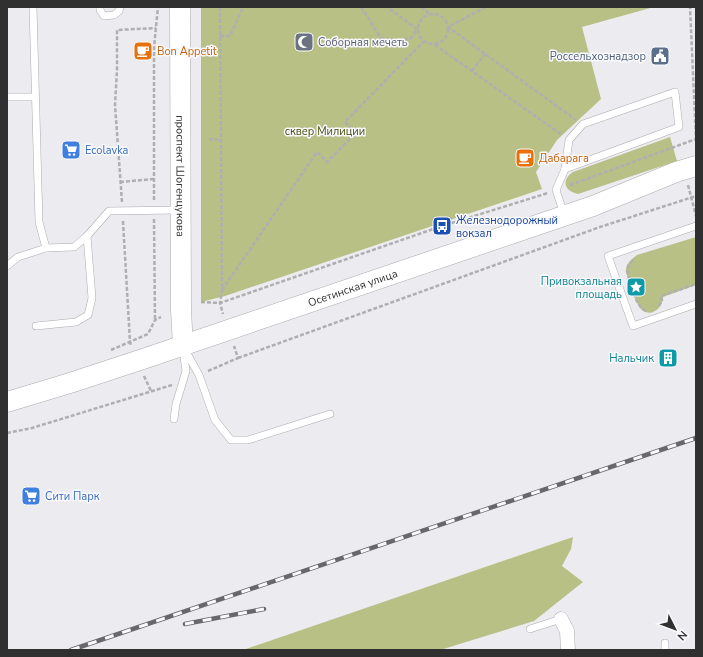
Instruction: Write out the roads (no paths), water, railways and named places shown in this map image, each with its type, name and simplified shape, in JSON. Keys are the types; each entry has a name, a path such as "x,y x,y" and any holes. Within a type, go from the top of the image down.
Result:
{"main road":[{"name":"проспект Шогенцукова","path":"180,7 182,346"},
{"name":"Осетинская улица","path":"7,402 138,361 564,216 593,206 676,172 696,166"}],"street":[{"path":"561,619 567,631 568,650"}],"lane":[{"path":"33,7 39,222 46,248"},
{"path":"100,7 100,10 104,16 110,16 119,11 120,7"},
{"path":"564,216 556,190 565,169 569,140 582,124 675,92 679,127 565,169"},
{"path":"7,97 35,97"},
{"path":"7,266 18,257 46,248 74,247 87,236 109,211 181,210"},
{"path":"696,226 608,256 633,326 696,304"},
{"path":"36,326 76,322 88,315 92,298 87,236"},
{"path":"182,346 199,375 215,420 231,440 248,440 330,414"},
{"path":"174,419 176,404 186,371 182,346"},
{"path":"530,629 561,619"}],"railway":[{"path":"71,650 696,438"},
{"path":"185,624 264,609"}],"place":[{"name":"Соборная мечеть","path":"304,42"},
{"name":"Bon Appetit","path":"143,51"},
{"name":"Россельхознадзор","path":"660,56"},
{"name":"Ecolavka","path":"71,150"},
{"name":"Дабарага","path":"525,158"},
{"name":"Железнодорожный вокзал","path":"442,226"},
{"name":"Привокзальная площадь","path":"636,287"},
{"name":"Нальчик","path":"668,358"},
{"name":"Сити Парк","path":"31,496"}],"park label":[{"name":"сквер Милиции","path":"325,131"}]}
